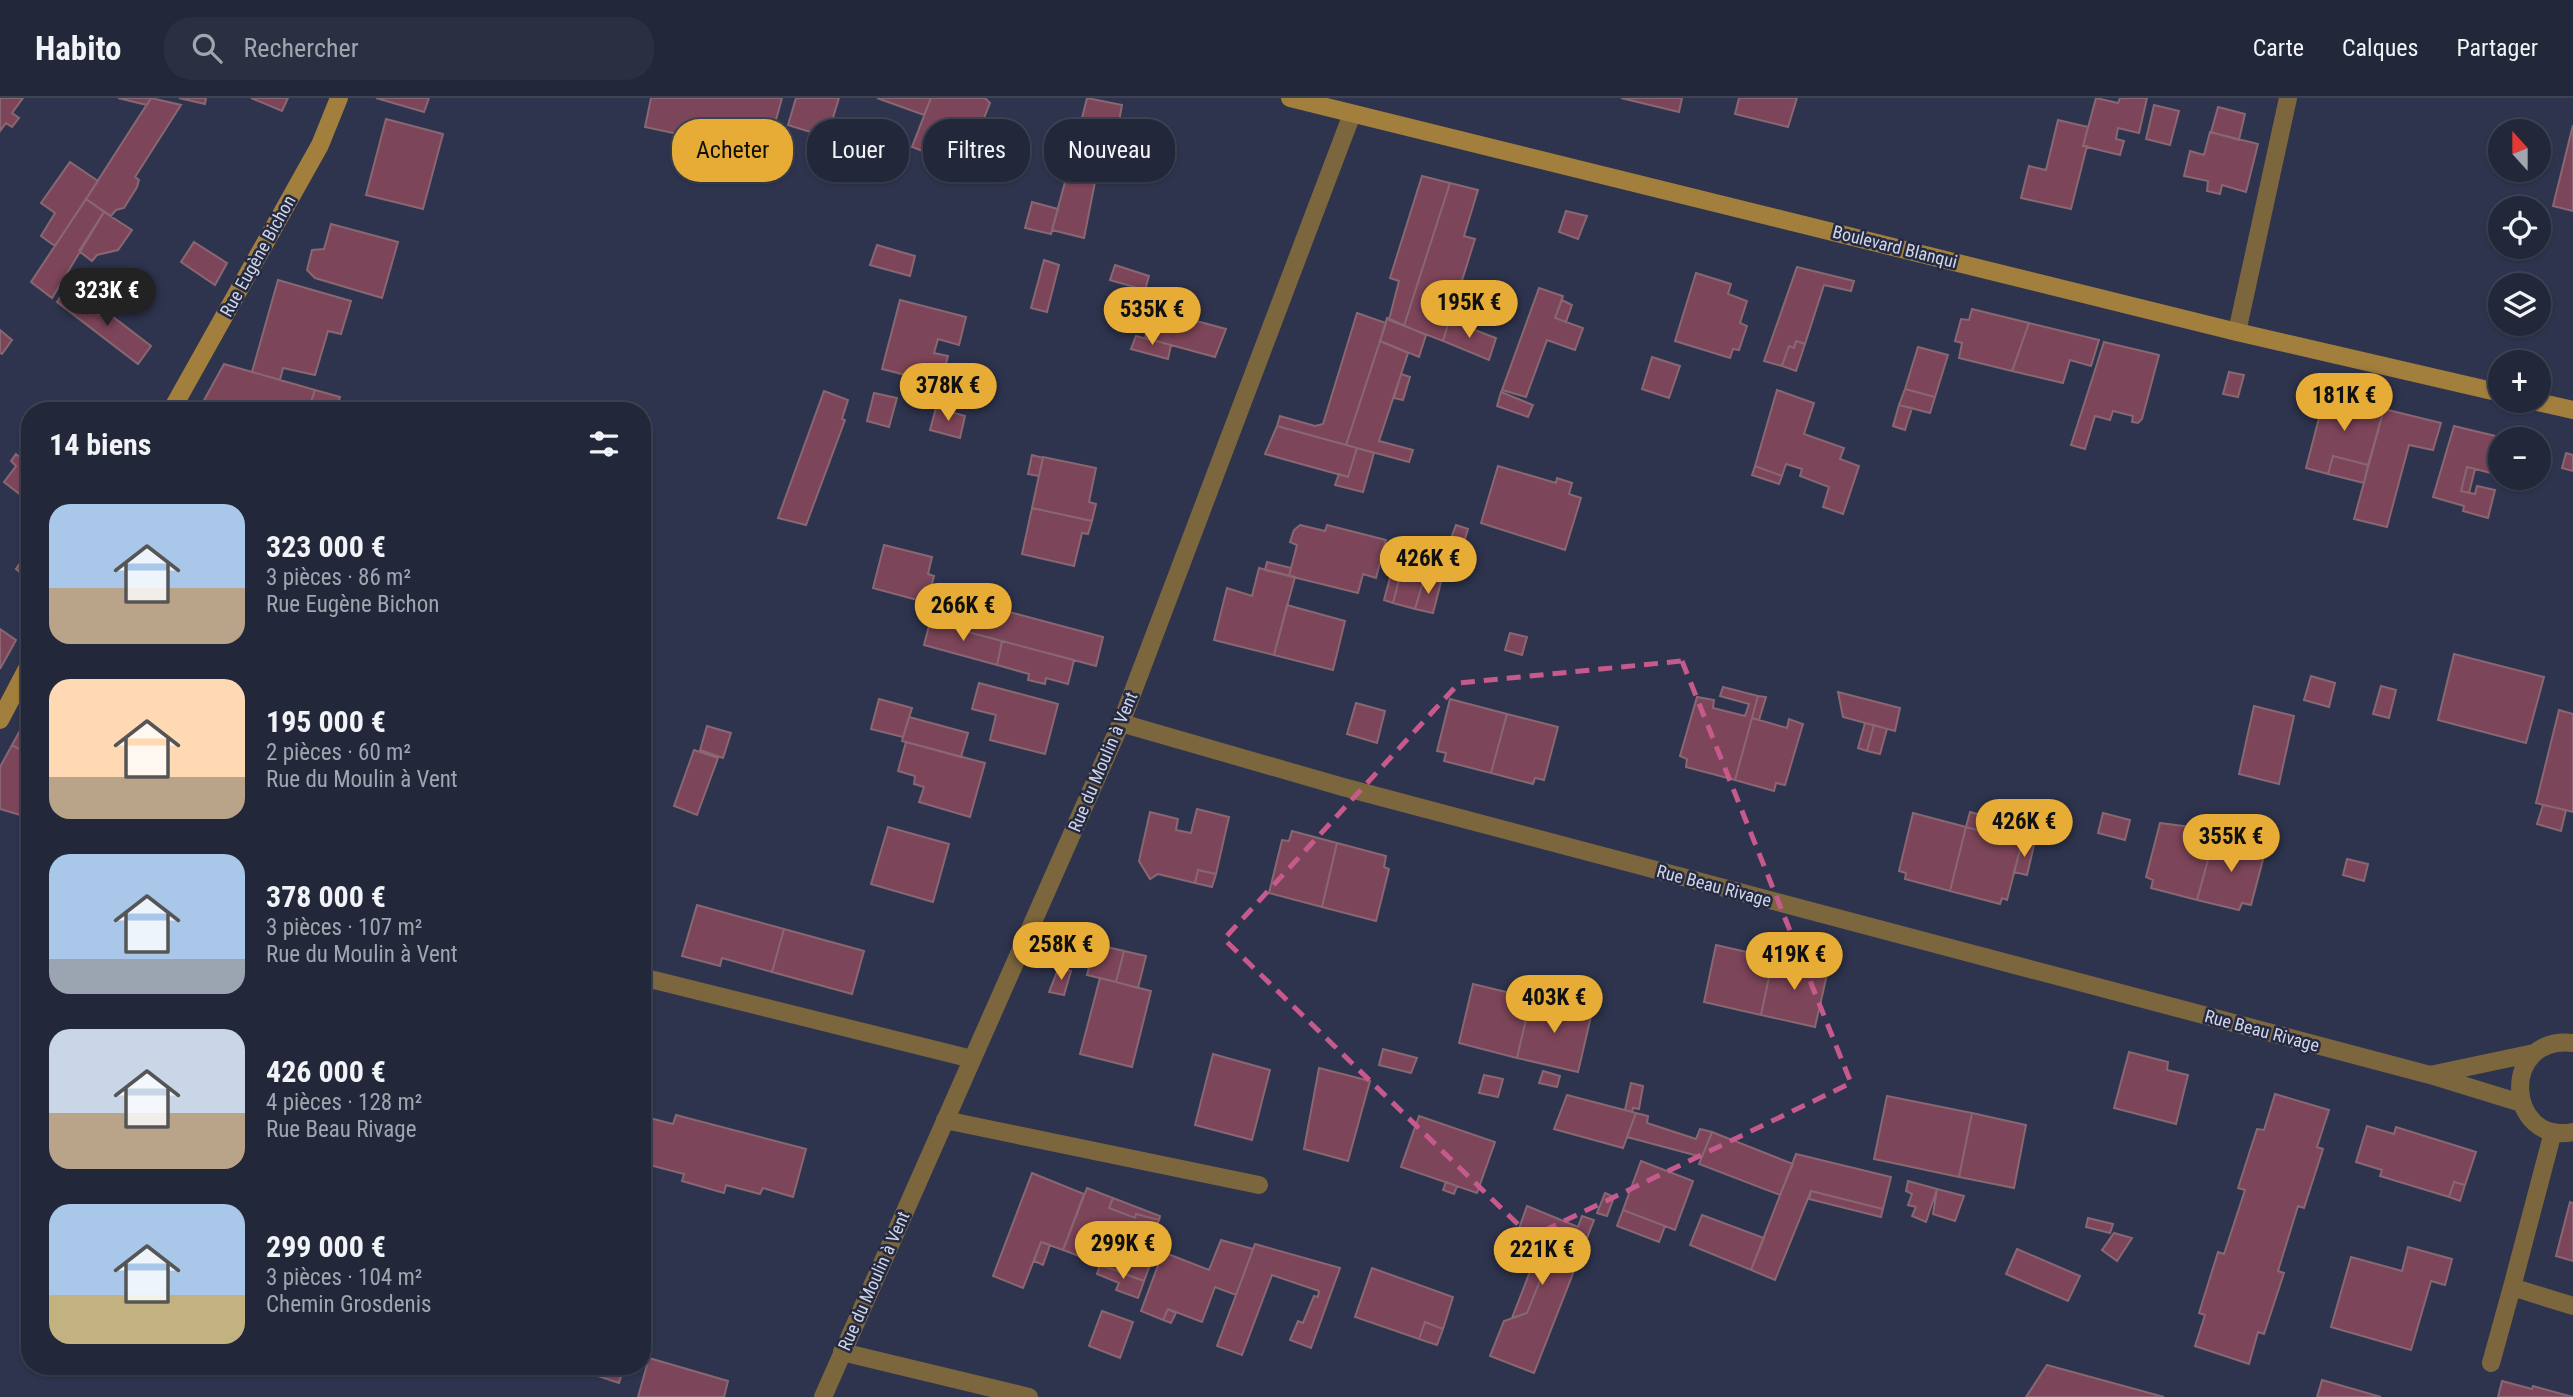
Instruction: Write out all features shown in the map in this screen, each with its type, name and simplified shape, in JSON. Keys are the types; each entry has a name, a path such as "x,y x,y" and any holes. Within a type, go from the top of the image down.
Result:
{"street":[{"name":"Rue Eugène Bichon","path":"176,402 320,145 339,98"},
{"path":"2237,332 2288,98"},
{"name":"Boulevard Blanqui","path":"1297,99 2237,332 2488,390"},
{"name":"Rue du Moulin à Vent","path":"823,1397 1121,723 1352,114"},
{"path":"2551,405 2573,410"},
{"path":"0,720 21,680"},
{"name":"Rue Beau Rivage","path":"1121,723 1343,787 2430,1075 2521,1103 2528,1116 2553,1132"},
{"path":"651,979 972,1059"},
{"name":"Rue Beau Rivage","path":"2430,1075 2534,1053 2547,1045 2573,1042"},
{"path":"2521,1103 2520,1076 2534,1053"},
{"path":"946,1120 1259,1185"},
{"path":"2491,1363 2553,1132 2573,1132"},
{"path":"2512,1287 2573,1306"},
{"path":"842,1352 1029,1397"}],"highlighted area":[{"path":"1682,661 1851,1083 1531,1237 1224,939 1459,683"}],"building":[{"path":"0,98 23,98 12,113 19,118 12,127 6,123 0,131"},
{"path":"118,98 151,98 147,105"},
{"path":"151,98 181,105 135,177 139,180 137,187 124,208 116,210 111,216 86,199"},
{"path":"179,98 206,98 205,104"},
{"path":"251,98 288,98 282,111"},
{"path":"376,98 429,98 424,112"},
{"path":"651,98 782,98 776,119 672,119 672,133 645,127"},
{"path":"796,98 839,98 833,119 807,119 807,131 793,127 793,119 790,119"},
{"path":"877,98 931,98 924,115"},
{"path":"931,98 985,98 990,103 984,119 923,119 923,151 912,147"},
{"path":"1087,98 1122,105 1119,119 1082,119"},
{"path":"1621,98 1682,98 1679,112"},
{"path":"1739,98 1797,98 1788,127 1735,114"},
{"path":"2096,98 2118,103 2120,98 2147,98 2139,133 2118,128 2116,139 2124,141 2120,155 2083,146"},
{"path":"2154,105 2179,111 2170,145 2146,139"},
{"path":"2218,107 2245,114 2239,140 2211,132"},
{"path":"386,119 443,134 423,209 366,195"},
{"path":"2058,120 2088,127 2083,146 2087,146 2071,209 2021,198 2029,166 2046,170"},
{"path":"2573,125 2573,211 2553,206"},
{"path":"2210,132 2258,144 2246,192 2222,185 2220,194 2207,191 2208,181 2184,176 2190,151 2204,155"},
{"path":"70,162 98,181 55,246 41,236 55,213 41,203"},
{"path":"1422,176 1450,183 1404,326 1389,320 1399,281 1390,278"},
{"path":"1065,182 1095,182 1084,238 1052,230"},
{"path":"1450,183 1478,190 1464,236 1475,239 1443,341 1404,326"},
{"path":"86,199 104,212 52,298 31,282"},
{"path":"1032,202 1058,209 1051,234 1025,228"},
{"path":"1566,211 1587,216 1578,239 1559,232"},
{"path":"104,212 132,230 118,250 97,255 92,261 79,251"},
{"path":"331,224 398,242 382,298 315,278 307,270 312,250 324,249"},
{"path":"194,242 227,263 215,285 181,262"},
{"path":"877,245 915,256 910,276 870,265"},
{"path":"1044,260 1059,265 1047,312 1031,308"},
{"path":"1115,265 1149,276 1145,290 1110,280"},
{"path":"1797,267 1854,281 1851,291 1824,285 1805,344 1796,341 1794,348 1789,346 1782,366 1764,361"},
{"path":"1696,273 1731,284 1728,294 1747,301 1740,323 1747,326 1739,350 1733,349 1730,358 1675,341"},
{"path":"278,280 351,301 341,334 328,331 315,375 283,368 280,380 252,372"},
{"path":"1539,288 1563,296 1555,318 1583,328 1575,350 1547,340 1526,397 1502,390"},
{"path":"65,290 98,314 108,313 151,346 138,364 57,302"},
{"path":"900,300 966,317 959,345 938,339 934,353 948,356 941,384 882,369"},
{"path":"1562,300 1572,305 1566,322 1555,318"},
{"path":"1972,309 2029,323 2012,371 1959,358 1962,343 1955,341 1961,319 1969,320"},
{"path":"1167,313 1226,329 1215,357 1145,338 1148,325 1163,329"},
{"path":"1357,313 1386,323 1346,445 1277,426 1280,416 1315,426 1323,424"},
{"path":"1387,318 1426,335 1419,357 1380,341"},
{"path":"1449,320 1496,338 1489,360 1443,341"},
{"path":"2029,323 2099,340 2091,366 2070,360 2063,383 2012,371"},
{"path":"0,330 12,340 2,354 0,353"},
{"path":"1136,336 1171,345 1168,359 1131,349"},
{"path":"1380,341 1408,353 1379,441 1413,450 1409,462 1346,445"},
{"path":"1796,341 1805,344 1796,371 1782,366 1789,346 1794,348"},
{"path":"2104,342 2159,355 2142,419 2138,423 2132,422 2133,416 2113,411 2110,420 2095,416 2085,449 2071,445"},
{"path":"1918,347 1948,355 1935,397 1905,389"},
{"path":"1652,357 1680,366 1669,398 1642,389"},
{"path":"224,364 315,390 311,402 203,402"},
{"path":"2229,372 2244,375 2238,397 2223,394"},
{"path":"1401,374 1410,377 1403,400 1394,398"},
{"path":"1905,389 1935,397 1930,413 1899,405"},
{"path":"315,390 340,397 339,402 311,402"},
{"path":"1777,390 1814,403 1804,434 1844,448 1840,459 1859,466 1843,514 1823,507 1829,487 1800,476 1802,469 1786,464 1782,476 1755,466"},
{"path":"824,391 848,400 842,419 845,420 806,525 778,518"},
{"path":"1501,392 1533,405 1528,417 1497,406"},
{"path":"874,393 897,398 889,427 867,421"},
{"path":"2325,395 2384,409 2368,465 2333,456 2328,474 2306,468"},
{"path":"1899,405 1912,408 1905,430 1893,426"},
{"path":"936,408 965,416 960,438 930,430"},
{"path":"2384,409 2441,423 2433,450 2409,445 2387,527 2354,519"},
{"path":"1277,426 1357,448 1348,477 1265,454"},
{"path":"2454,426 2488,434 2488,472 2467,467 2461,491 2475,494 2477,486 2495,490 2488,518 2463,511 2464,506 2433,497"},
{"path":"1357,448 1374,453 1363,492 1335,485 1339,474 1348,477"},
{"path":"2566,453 2573,455 2573,471 2562,468"},
{"path":"16,454 21,458 21,495 4,482 16,466 11,461"},
{"path":"1032,455 1043,458 1039,476 1028,474"},
{"path":"2333,456 2368,465 2364,483 2328,474"},
{"path":"1043,457 1096,468 1089,502 1096,504 1092,521 1032,508"},
{"path":"1498,466 1556,483 1557,478 1572,483 1569,494 1581,498 1565,550 1481,523"},
{"path":"1755,466 1782,476 1779,484 1752,475"},
{"path":"2467,467 2475,469 2469,493 2461,491"},
{"path":"1032,508 1092,521 1088,534 1082,533 1074,566 1022,554"},
{"path":"1300,525 1325,531 1327,525 1386,540 1376,578 1363,574 1358,593 1289,576 1297,545 1290,542 1294,530"},
{"path":"1456,525 1468,529 1463,545 1450,541"},
{"path":"884,545 932,557 928,574 934,576 930,590 924,589 921,601 873,588"},
{"path":"1267,562 1291,568 1289,576 1265,570"},
{"path":"1259,568 1295,577 1274,655 1214,640 1227,588 1252,596"},
{"path":"1392,570 1401,572 1393,603 1384,600"},
{"path":"1401,572 1424,578 1415,609 1393,603"},
{"path":"1424,578 1441,582 1433,613 1415,609"},
{"path":"976,603 1103,637 1096,666 968,632"},
{"path":"1287,605 1345,621 1333,670 1274,655"},
{"path":"930,622 1002,641 997,665 924,645"},
{"path":"0,629 16,640 0,669"},
{"path":"1510,633 1527,637 1522,655 1505,650"},
{"path":"1002,641 1074,660 1068,684 1046,678 1045,684 1028,680 1029,674 997,665"},
{"path":"2454,654 2544,677 2526,743 2438,720"},
{"path":"2311,676 2335,683 2329,707 2304,700"},
{"path":"979,683 1058,704 1045,754 990,740 996,715 972,709"},
{"path":"2381,686 2396,690 2389,718 2373,714"},
{"path":"1723,687 1758,696 1735,780 1686,767 1687,759 1680,756 1697,697 1714,700 1713,708 1745,716 1749,704 1720,696"},
{"path":"1838,692 1900,708 1895,731 1843,717"},
{"path":"1758,696 1766,697 1759,720 1752,718"},
{"path":"879,699 912,708 903,737 871,729"},
{"path":"1450,699 1507,714 1491,773 1444,761 1446,753 1437,751"},
{"path":"1356,703 1385,711 1377,743 1347,734"},
{"path":"2254,706 2294,716 2279,784 2239,774"},
{"path":"2559,710 2573,714 2573,812 2536,803"},
{"path":"1507,714 1558,727 1544,780 1535,778 1533,784 1491,773"},
{"path":"909,717 968,733 961,757 902,741"},
{"path":"1752,718 1787,728 1789,719 1803,724 1785,785 1776,783 1774,791 1735,780"},
{"path":"1865,723 1874,725 1867,751 1858,748"},
{"path":"1874,725 1887,729 1880,754 1867,751"},
{"path":"707,726 731,733 723,758 700,750"},
{"path":"21,729 21,750 12,745"},
{"path":"906,742 985,763 970,817 919,802 924,787 914,784 915,776 898,771"},
{"path":"12,745 21,750 21,815 0,809 0,767"},
{"path":"694,750 718,758 697,815 674,806"},
{"path":"2543,805 2566,810 2561,831 2537,824"},
{"path":"1197,809 1229,817 1216,874 1198,870 1195,883 1158,874 1150,879 1139,861 1150,812 1178,819 1176,830 1191,833"},
{"path":"1970,812 1992,818 1988,833 1966,827"},
{"path":"1913,813 1966,827 1950,891 1905,879 1906,873 1899,871"},
{"path":"2103,813 2130,820 2125,840 2098,833"},
{"path":"1992,818 2008,822 2004,837 2022,842 2007,900 2002,898 2000,904 1950,891 1966,827 1988,833"},
{"path":"2008,822 2026,827 2022,842 2004,837"},
{"path":"2160,823 2192,827 2191,832 2214,838 2197,900 2151,888 2153,880 2146,877"},
{"path":"888,827 949,844 933,902 871,884"},
{"path":"1292,831 1337,843 1322,907 1269,893 1282,840 1289,841"},
{"path":"2214,838 2234,842 2234,838 2265,852 2251,905 2242,903 2239,910 2197,900"},
{"path":"1337,843 1386,856 1384,867 1389,869 1376,921 1322,907"},
{"path":"2022,843 2034,845 2027,875 2014,872"},
{"path":"2347,859 2368,864 2364,881 2343,875"},
{"path":"1198,870 1216,874 1212,887 1195,883"},
{"path":"697,905 784,929 772,972 722,958 720,966 682,956"},
{"path":"784,929 864,951 852,994 772,972"},
{"path":"1095,944 1124,951 1116,982 1087,975"},
{"path":"1716,945 1773,958 1761,1015 1704,1002"},
{"path":"1124,951 1146,956 1138,988 1116,982"},
{"path":"1773,958 1828,970 1815,1027 1761,1015"},
{"path":"1059,967 1071,971 1064,995 1049,992"},
{"path":"1100,978 1151,991 1132,1067 1080,1054"},
{"path":"1473,984 1531,998 1517,1058 1459,1043"},
{"path":"1531,998 1592,1012 1578,1072 1517,1058"},
{"path":"1383,1049 1417,1058 1411,1073 1379,1065"},
{"path":"2129,1052 2168,1062 2167,1070 2188,1075 2176,1124 2114,1108"},
{"path":"1213,1054 1270,1070 1252,1140 1195,1125"},
{"path":"1319,1068 1370,1081 1348,1161 1304,1149"},
{"path":"1543,1071 1560,1076 1557,1087 1539,1083"},
{"path":"1484,1075 1503,1079 1498,1097 1479,1093"},
{"path":"1631,1083 1643,1086 1639,1109 1633,1108 1632,1112 1625,1110"},
{"path":"2275,1094 2329,1110 2317,1147 2323,1149 2304,1208 2298,1206 2278,1271 2284,1273 2264,1334 2258,1332 2249,1364 2195,1346 2205,1315 2199,1313 2218,1252 2224,1254 2245,1190 2238,1188 2257,1129 2264,1130"},
{"path":"1567,1095 1636,1113 1623,1148 1554,1129"},
{"path":"1887,1096 1972,1113 1959,1177 1874,1159"},
{"path":"1636,1113 1648,1116 1647,1123 1696,1139 1700,1129 1712,1132 1702,1157 1627,1137"},
{"path":"1972,1113 2026,1125 2014,1188 1959,1177"},
{"path":"676,1115 806,1149 793,1197 763,1188 760,1194 726,1185 724,1193 682,1181 684,1174 651,1165 651,1118 673,1124"},
{"path":"1419,1116 1495,1142 1477,1193 1401,1167"},
{"path":"2367,1126 2394,1134 2396,1127 2476,1152 2465,1185 2454,1182 2449,1197 2380,1176 2382,1170 2356,1162"},
{"path":"1712,1132 1793,1164 1780,1195 1699,1164"},
{"path":"1796,1154 1891,1177 1883,1209 1811,1191 1775,1280 1751,1270"},
{"path":"1641,1161 1693,1181 1675,1230 1623,1210"},
{"path":"1032,1173 1084,1194 1063,1250 1041,1242 1023,1288 993,1276"},
{"path":"1908,1181 1937,1189 1926,1222 1912,1216 1916,1207 1908,1205 1912,1194 1906,1191"},
{"path":"1446,1182 1457,1186 1454,1194 1443,1190"},
{"path":"2454,1182 2465,1185 2460,1201 2449,1197"},
{"path":"1087,1188 1113,1198 1109,1208 1135,1218 1136,1214 1159,1220 1149,1245 1156,1249 1144,1281 1063,1250"},
{"path":"1937,1189 1964,1196 1955,1221 1933,1214"},
{"path":"1811,1191 1883,1209 1881,1217 1809,1199"},
{"path":"1605,1193 1614,1197 1607,1216 1597,1213"},
{"path":"1113,1198 1160,1216 1159,1220 1136,1214 1135,1218 1109,1208"},
{"path":"2570,1202 2573,1203 2573,1261 2556,1256"},
{"path":"1527,1206 1578,1227 1582,1216 1594,1220 1534,1373 1490,1356 1504,1321 1527,1313 1545,1268 1536,1245 1516,1237"},
{"path":"1623,1210 1665,1226 1659,1242 1617,1226"},
{"path":"1702,1215 1764,1238 1751,1270 1690,1245"},
{"path":"2088,1218 2113,1224 2110,1233 2086,1227"},
{"path":"2114,1233 2132,1238 2117,1261 2102,1250"},
{"path":"1221,1240 1253,1249 1236,1295 1215,1287 1202,1322 1168,1309 1163,1320 1141,1311 1163,1252 1209,1270"},
{"path":"1041,1242 1050,1245 1043,1265 1034,1261"},
{"path":"1255,1244 1340,1268 1311,1348 1290,1340 1298,1321 1303,1323 1314,1296 1318,1297 1319,1291 1272,1275 1242,1355 1217,1346"},
{"path":"2408,1247 2452,1259 2445,1285 2431,1281 2411,1350 2331,1327 2351,1257 2402,1271"},
{"path":"2017,1249 2080,1276 2068,1301 2006,1274"},
{"path":"1538,1251 1545,1268 1527,1313 1512,1318"},
{"path":"1100,1265 1144,1281 1138,1298 1116,1290 1119,1283 1097,1274"},
{"path":"1372,1268 1453,1297 1443,1329 1425,1322 1419,1339 1355,1317"},
{"path":"1168,1309 1176,1313 1171,1323 1163,1320"},
{"path":"1102,1311 1133,1322 1120,1358 1089,1346"},
{"path":"1425,1322 1443,1329 1437,1345 1419,1339"},
{"path":"651,1359 728,1381 724,1397 638,1397 644,1375 651,1375"},
{"path":"2047,1365 2164,1397 2026,1397"},
{"path":"595,1375 622,1375 619,1383"},
{"path":"2322,1380 2381,1397 2317,1397"},
{"path":"2502,1381 2532,1389 2533,1386 2573,1397 2498,1397"}]}
